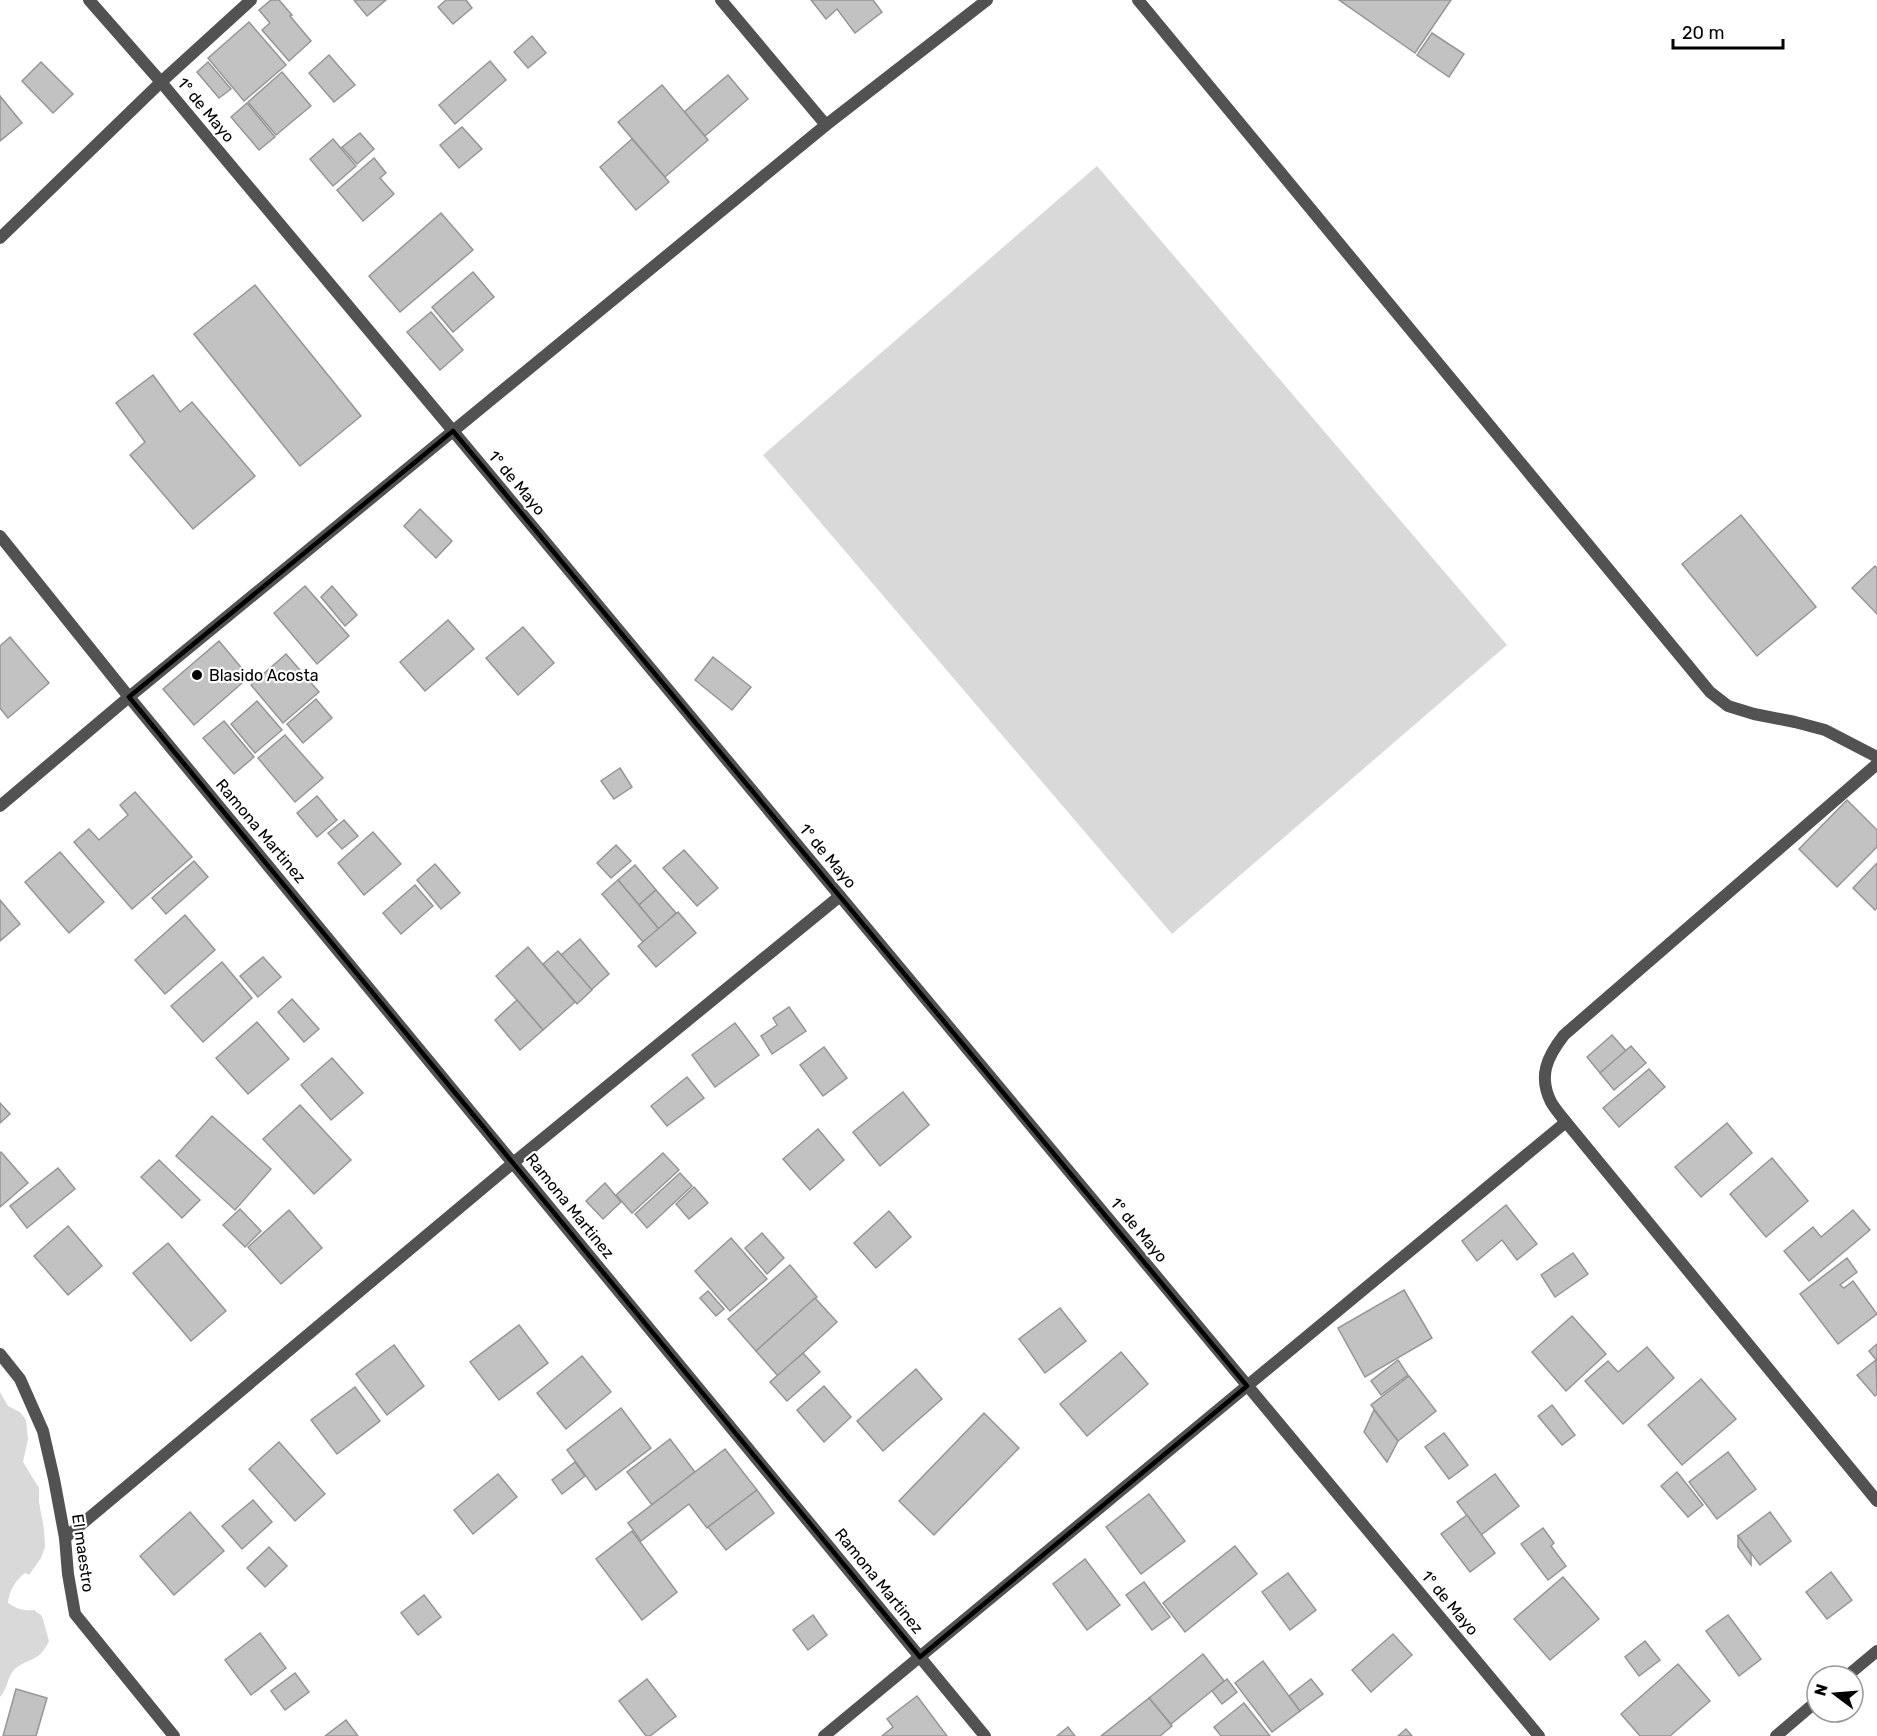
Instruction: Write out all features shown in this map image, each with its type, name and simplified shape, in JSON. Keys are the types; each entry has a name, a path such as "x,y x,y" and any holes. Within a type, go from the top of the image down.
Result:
{"street":[{"name":"1° de Mayo","path":"89,0 161,82 453,431 1539,1736"},
{"path":"0,238 161,82 251,0"},
{"path":"721,0 826,125"},
{"path":"0,806 129,697 826,125 987,0"},
{"path":"1138,0 1710,692 1728,706 1825,730 1877,757"},
{"name":"Ramona Martinez","path":"0,536 129,697 985,1736"},
{"path":"1877,764 1564,1035 1550,1053 1544,1079 1551,1103 1877,1502"},
{"path":"65,1538 513,1163 840,897"},
{"path":"824,1736 1566,1122"},
{"name":"El maestro","path":"0,1354 20,1378 43,1431 65,1538 75,1614 174,1736"},
{"path":"1861,1664 1877,1651"},
{"path":"1776,1736 1805,1711"}],"highlighted area":[{"path":"453,431 1247,1386 920,1657 129,697"}],"shaded area":[{"path":"1097,166 1507,645 1172,934 763,455"},
{"path":"0,1392 8,1406 20,1412 26,1420 28,1439 23,1462 39,1488 45,1547 41,1558 29,1575 25,1573 15,1583 8,1603 20,1609 34,1610 42,1616 49,1641 37,1657 13,1671 0,1697"}],"building":[{"path":"271,0 279,0 311,41 289,61 262,30 270,23 259,10"},
{"path":"354,0 386,0 367,16"},
{"path":"446,0 466,0 472,8 453,24 438,7"},
{"path":"811,0 873,0 882,12 855,33 837,9 826,19"},
{"path":"1339,0 1451,0 1415,53"},
{"path":"249,22 286,65 244,101 208,58"},
{"path":"1432,33 1464,54 1449,77 1417,55"},
{"path":"532,36 546,53 528,68 514,52"},
{"path":"329,55 355,85 334,102 309,73"},
{"path":"490,61 506,80 455,124 439,105"},
{"path":"41,62 73,94 53,113 22,81"},
{"path":"208,62 231,89 219,98 197,72"},
{"path":"282,72 311,106 276,135 248,102"},
{"path":"728,75 748,99 705,136 684,112"},
{"path":"662,85 708,140 665,177 618,122"},
{"path":"0,96 22,123 0,141"},
{"path":"247,103 275,137 259,150 231,117"},
{"path":"462,127 482,149 459,168 440,145"},
{"path":"360,133 374,149 357,164 342,147"},
{"path":"333,139 356,166 333,186 310,159"},
{"path":"632,139 669,182 636,210 600,167"},
{"path":"374,158 386,173 380,178 394,194 363,221 337,190"},
{"path":"441,213 473,250 400,312 369,276"},
{"path":"473,272 494,297 453,332 432,307"},
{"path":"255,285 361,416 300,466 194,334"},
{"path":"431,312 463,350 440,370 407,332"},
{"path":"153,375 180,412 192,402 255,476 193,529 130,455 145,442 116,403"},
{"path":"420,509 452,541 436,558 404,526"},
{"path":"1741,515 1816,607 1757,656 1682,564"},
{"path":"1875,566 1877,568 1877,614 1852,588"},
{"path":"305,586 349,636 317,664 274,613"},
{"path":"332,586 357,615 345,626 321,597"},
{"path":"448,620 474,649 425,691 400,662"},
{"path":"523,627 554,663 518,695 486,658"},
{"path":"10,637 49,683 8,718 0,708 0,646"},
{"path":"219,641 249,677 194,725 163,689"},
{"path":"286,654 319,692 283,723 251,685"},
{"path":"713,657 751,687 732,710 695,680"},
{"path":"316,699 332,718 303,743 287,724"},
{"path":"257,701 282,730 255,753 231,724"},
{"path":"224,721 254,757 234,774 203,738"},
{"path":"285,735 323,778 295,802 258,758"},
{"path":"620,768 632,787 614,799 601,781"},
{"path":"135,792 192,857 132,909 74,842 89,829 99,840 128,815 120,805"},
{"path":"317,796 337,820 317,837 297,813"},
{"path":"1847,800 1877,830 1877,847 1837,887 1799,849"},
{"path":"344,820 358,836 342,849 328,833"},
{"path":"373,832 401,864 364,895 338,863"},
{"path":"616,845 631,861 611,878 597,863"},
{"path":"684,850 718,888 697,906 663,868"},
{"path":"60,852 104,902 69,933 25,882"},
{"path":"194,861 208,877 166,914 152,898"},
{"path":"1877,863 1877,908 1875,910 1853,888"},
{"path":"435,864 460,893 441,909 417,880"},
{"path":"635,865 656,890 639,905 618,880"},
{"path":"618,880 659,929 643,942 602,894"},
{"path":"415,885 433,906 401,934 383,913"},
{"path":"656,890 676,913 659,929 639,905"},
{"path":"0,900 20,924 0,941"},
{"path":"678,912 696,933 656,967 638,946"},
{"path":"185,915 215,950 165,994 135,960"},
{"path":"580,939 609,974 591,990 561,955"},
{"path":"528,947 575,1002 543,1030 496,976"},
{"path":"558,951 592,990 577,1004 543,964"},
{"path":"263,957 281,977 258,997 240,976"},
{"path":"222,962 252,998 203,1042 171,1006"},
{"path":"292,999 319,1029 304,1042 278,1012"},
{"path":"517,1000 543,1030 520,1050 495,1020"},
{"path":"789,1007 806,1031 772,1054 761,1036 777,1025 773,1018"},
{"path":"257,1022 289,1059 248,1094 216,1058"},
{"path":"735,1023 759,1055 715,1087 692,1055"},
{"path":"1612,1035 1626,1051 1600,1073 1587,1057"},
{"path":"1631,1046 1646,1063 1614,1090 1600,1073"},
{"path":"824,1047 847,1078 823,1096 800,1065"},
{"path":"332,1058 363,1093 331,1120 301,1085"},
{"path":"1649,1069 1665,1087 1619,1127 1603,1108"},
{"path":"687,1077 704,1098 667,1126 651,1106"},
{"path":"903,1092 929,1125 880,1166 853,1132"},
{"path":"0,1103 10,1114 0,1123"},
{"path":"300,1105 351,1160 314,1194 263,1139"},
{"path":"212,1116 271,1169 235,1210 176,1156"},
{"path":"1727,1123 1752,1153 1701,1197 1675,1167"},
{"path":"818,1129 844,1160 810,1190 783,1159"},
{"path":"0,1153 28,1183 0,1207"},
{"path":"663,1153 679,1170 632,1213 616,1195"},
{"path":"1772,1158 1808,1201 1766,1237 1730,1194"},
{"path":"159,1160 200,1200 182,1218 141,1177"},
{"path":"58,1168 75,1189 27,1228 10,1206"},
{"path":"680,1173 692,1186 647,1228 635,1214"},
{"path":"605,1183 621,1202 603,1219 586,1201"},
{"path":"694,1187 708,1203 689,1219 676,1204"},
{"path":"1506,1205 1537,1244 1517,1260 1502,1240 1477,1261 1462,1241"},
{"path":"240,1209 261,1231 245,1247 223,1225"},
{"path":"289,1210 322,1248 281,1284 248,1247"},
{"path":"1853,1210 1870,1230 1809,1281 1784,1251 1813,1227 1821,1237"},
{"path":"889,1211 911,1237 876,1268 854,1243"},
{"path":"68,1226 102,1266 68,1295 34,1256"},
{"path":"762,1233 784,1258 767,1274 745,1248"},
{"path":"731,1238 767,1279 730,1311 695,1271"},
{"path":"168,1243 226,1311 191,1341 133,1273"},
{"path":"1573,1253 1588,1274 1555,1297 1541,1275"},
{"path":"1847,1258 1857,1272 1840,1285 1844,1288 1853,1281 1877,1314 1838,1344 1800,1294"},
{"path":"790,1265 817,1297 756,1351 728,1319"},
{"path":"1404,1290 1432,1338 1365,1377 1338,1328"},
{"path":"708,1291 724,1309 716,1316 700,1298"},
{"path":"815,1298 837,1322 778,1376 756,1351"},
{"path":"1060,1308 1086,1341 1045,1373 1019,1339"},
{"path":"1572,1316 1606,1354 1566,1391 1532,1352"},
{"path":"519,1325 548,1363 499,1400 470,1362"},
{"path":"1877,1344 1877,1361 1869,1351"},
{"path":"394,1345 424,1386 387,1415 356,1374"},
{"path":"1647,1347 1674,1378 1623,1424 1585,1381 1608,1361 1618,1372"},
{"path":"1121,1352 1148,1384 1087,1436 1060,1404"},
{"path":"803,1353 820,1372 787,1401 770,1382"},
{"path":"582,1356 611,1392 566,1429 537,1393"},
{"path":"1398,1360 1408,1375 1381,1395 1371,1381"},
{"path":"1876,1360 1877,1394 1875,1396 1857,1375"},
{"path":"916,1369 942,1399 883,1451 857,1421"},
{"path":"1409,1376 1436,1411 1398,1441 1371,1405"},
{"path":"1701,1379 1736,1419 1682,1465 1648,1425"},
{"path":"824,1386 851,1417 824,1442 797,1410"},
{"path":"355,1387 380,1421 337,1454 311,1420"},
{"path":"1552,1405 1575,1435 1562,1445 1538,1416"},
{"path":"621,1408 651,1448 596,1490 567,1450"},
{"path":"1374,1410 1398,1441 1387,1462 1364,1432"},
{"path":"984,1413 1019,1448 934,1535 899,1501"},
{"path":"1444,1433 1468,1465 1449,1479 1425,1447"},
{"path":"670,1439 695,1472 652,1505 627,1472"},
{"path":"279,1442 325,1494 295,1521 249,1469"},
{"path":"725,1449 757,1490 707,1528 689,1504 641,1541 628,1523"},
{"path":"1728,1452 1756,1489 1717,1519 1689,1482"},
{"path":"575,1462 585,1476 562,1494 552,1480"},
{"path":"1677,1472 1703,1505 1688,1517 1661,1486"},
{"path":"498,1474 517,1497 473,1534 454,1510"},
{"path":"1495,1474 1519,1506 1481,1535 1457,1502"},
{"path":"757,1490 774,1513 726,1550 708,1527"},
{"path":"1149,1494 1185,1541 1141,1574 1106,1527"},
{"path":"253,1500 272,1522 242,1549 222,1526"},
{"path":"190,1512 224,1551 174,1595 140,1556"},
{"path":"1770,1512 1791,1541 1760,1565 1738,1536"},
{"path":"1467,1515 1495,1553 1470,1572 1441,1534"},
{"path":"1543,1528 1554,1543 1551,1546 1566,1566 1548,1580 1521,1544"},
{"path":"632,1531 677,1592 642,1620 596,1559"},
{"path":"1738,1536 1751,1554 1751,1565 1738,1547"},
{"path":"1235,1546 1257,1574 1185,1632 1163,1603"},
{"path":"269,1547 287,1566 265,1587 247,1568"},
{"path":"1085,1559 1120,1605 1087,1630 1053,1584"},
{"path":"1831,1572 1852,1600 1827,1619 1806,1592"},
{"path":"1288,1573 1316,1610 1290,1630 1262,1592"},
{"path":"1563,1577 1599,1619 1550,1660 1514,1619"},
{"path":"1144,1582 1170,1617 1152,1630 1126,1595"},
{"path":"424,1595 441,1617 418,1635 401,1613"},
{"path":"813,1615 827,1635 808,1650 793,1630"},
{"path":"1728,1615 1761,1659 1739,1676 1706,1631"},
{"path":"260,1633 286,1668 251,1695 225,1660"},
{"path":"1393,1634 1412,1655 1371,1692 1352,1670"},
{"path":"1645,1641 1660,1660 1639,1676 1625,1657"},
{"path":"1203,1654 1224,1681 1171,1724 1149,1698"},
{"path":"1263,1661 1300,1711 1272,1732 1235,1683"},
{"path":"1678,1664 1710,1701 1670,1736 1640,1736 1621,1714"},
{"path":"295,1673 309,1692 285,1710 271,1691"},
{"path":"647,1679 676,1716 650,1736 646,1736 619,1701"},
{"path":"1227,1679 1237,1692 1222,1704 1212,1691"},
{"path":"1311,1679 1323,1694 1300,1711 1289,1696"},
{"path":"16,1689 47,1698 36,1736 3,1736"},
{"path":"917,1696 947,1736 882,1736 893,1727 887,1719"},
{"path":"1149,1698 1172,1726 1160,1736 1101,1736"},
{"path":"1244,1703 1270,1736 1221,1736 1214,1727"},
{"path":"346,1720 358,1736 325,1736"},
{"path":"1068,1727 1075,1736 1057,1736"},
{"path":"1406,1729 1412,1736 1398,1736"}],"place":[{"name":"Blasido Acosta","path":"197,675"}]}
